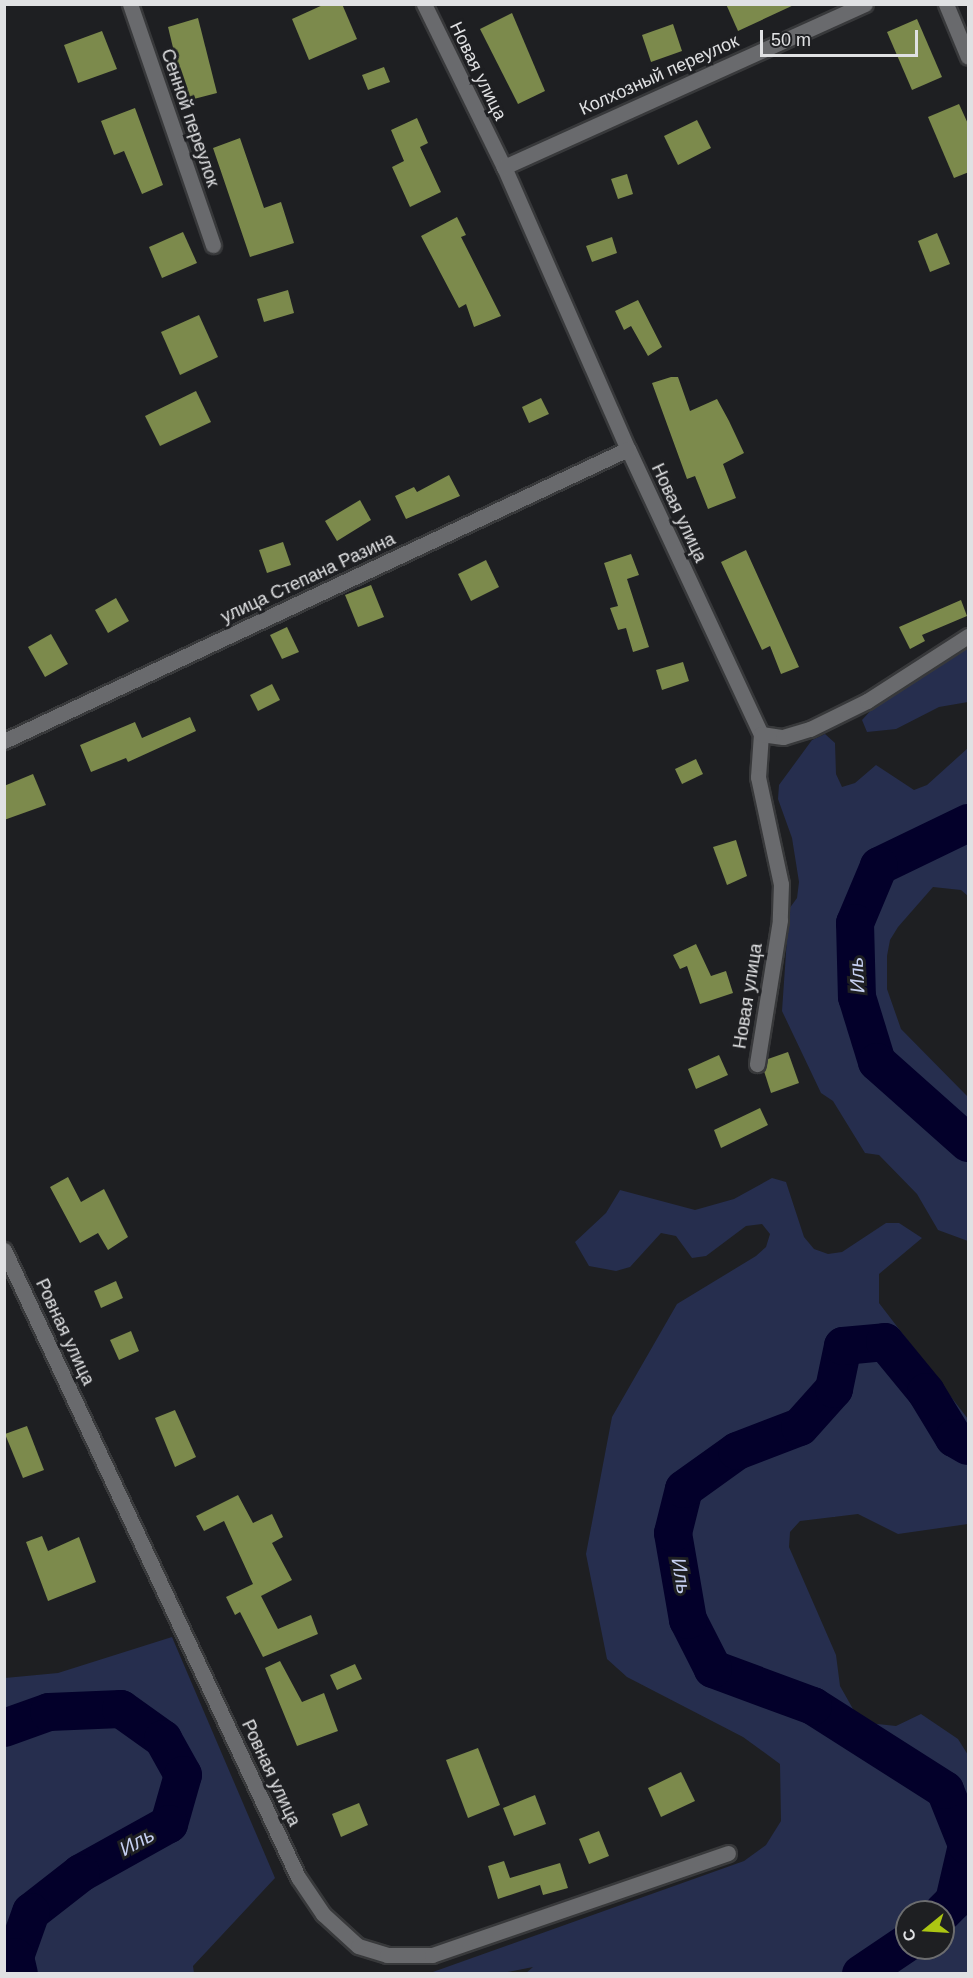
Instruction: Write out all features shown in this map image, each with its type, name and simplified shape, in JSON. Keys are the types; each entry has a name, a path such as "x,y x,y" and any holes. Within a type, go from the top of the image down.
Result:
{"street":[{"name":"Сенной переулок","path":"130,4 213,245"},
{"name":"Новая улица","path":"424,4 504,167 628,449 761,734 758,777 782,885 780,920 757,1064"},
{"name":"Колхозный переулок","path":"504,167 865,4"},
{"path":"946,4 969,57"},
{"name":"улица Степана Разина","path":"4,741 628,449"},
{"path":"761,734 783,737 810,729 867,701 969,636"},
{"name":"Ровная улица","path":"4,1250 298,1877 323,1914 358,1946 387,1955 432,1955 728,1853"}],"shaded area":[{"path":"968,639 968,702 939,707 896,729 867,732 862,720 872,709"},
{"path":"825,734 835,743 836,774 842,787 855,783 876,765 914,790 927,785 968,748 968,896 961,890 933,887 898,927 890,940 887,956 887,989 901,1029 968,1097 968,1241 938,1230 917,1194 879,1155 865,1153 833,1101 821,1093 782,1011 789,909 797,898 799,882 792,838 778,799 779,785 812,740"},
{"path":"772,1178 786,1182 804,1237 814,1249 828,1254 842,1252 886,1223 899,1223 922,1238 879,1274 879,1303 968,1419 968,1524 898,1534 858,1514 800,1521 790,1532 789,1547 836,1655 840,1686 857,1716 868,1723 896,1726 921,1714 958,1739 968,1755 968,1973 526,1973 533,1967 503,1973 430,1973 744,1861 766,1845 781,1821 780,1764 743,1737 627,1677 607,1659 586,1554 612,1417 677,1304 756,1256 766,1247 770,1234 762,1224 746,1226 706,1256 692,1258 676,1236 661,1233 630,1267 616,1271 589,1266 575,1242 606,1213 620,1190 695,1210 734,1199"},
{"path":"172,1637 275,1878 193,1966 194,1973 5,1973 5,1678 58,1673"}],"building":[{"path":"325,4 342,4 357,39 309,60 292,19"},
{"path":"726,4 796,4 738,31"},
{"path":"512,13 545,91 518,104 480,29"},
{"path":"198,18 217,93 186,101 168,27"},
{"path":"917,19 942,77 912,90 887,32"},
{"path":"673,24 682,51 651,62 642,35"},
{"path":"102,31 117,69 78,83 64,45"},
{"path":"384,67 390,82 368,90 362,75"},
{"path":"959,104 969,126 969,172 954,178 928,117"},
{"path":"135,108 163,185 142,194 124,151 114,155 101,121"},
{"path":"417,118 428,143 420,147 441,192 410,207 392,167 404,161 391,130"},
{"path":"697,120 711,148 678,165 664,136"},
{"path":"240,138 264,208 281,202 294,243 250,257 213,148"},
{"path":"627,174 633,194 618,199 611,179"},
{"path":"457,217 466,235 461,237 501,316 474,327 466,304 459,308 421,236"},
{"path":"183,232 197,263 162,278 149,247"},
{"path":"937,233 950,264 930,272 918,241"},
{"path":"612,237 617,253 592,262 586,246"},
{"path":"288,290 294,313 264,322 257,299"},
{"path":"638,300 662,347 648,356 631,326 624,330 615,311"},
{"path":"199,315 218,357 180,375 161,332"},
{"path":"678,377 690,411 717,399 729,421 744,453 723,464 736,498 708,509 695,476 687,479 652,383"},
{"path":"196,391 211,422 160,446 145,416"},
{"path":"541,398 549,414 529,423 522,407"},
{"path":"449,475 460,496 406,519 395,496 414,487 417,492"},
{"path":"360,500 371,520 337,541 325,521"},
{"path":"283,542 291,565 267,573 259,550"},
{"path":"746,550 799,667 781,674 770,646 762,650 721,562"},
{"path":"631,554 639,575 627,579 649,647 633,652 626,628 618,630 610,608 618,606 604,563"},
{"path":"486,560 499,587 471,601 458,574"},
{"path":"371,585 384,617 358,627 345,595"},
{"path":"116,598 129,621 108,633 95,610"},
{"path":"961,600 967,616 922,635 925,641 910,649 899,627"},
{"path":"287,627 299,652 282,659 270,635"},
{"path":"51,634 68,664 45,677 28,647"},
{"path":"683,662 689,681 662,690 656,670"},
{"path":"272,684 280,700 258,711 250,695"},
{"path":"190,717 196,731 128,762 126,758 91,772 80,745 135,722 142,738"},
{"path":"696,759 703,774 682,784 675,769"},
{"path":"33,774 46,805 4,820 4,786"},
{"path":"736,840 747,876 727,885 713,847"},
{"path":"696,944 711,976 726,971 733,993 700,1004 687,966 680,969 673,955"},
{"path":"788,1052 799,1083 771,1093 764,1071 768,1059"},
{"path":"719,1055 728,1075 696,1089 688,1069"},
{"path":"760,1108 768,1125 721,1148 714,1130"},
{"path":"68,1177 81,1202 104,1189 128,1237 108,1250 98,1233 80,1243 50,1187"},
{"path":"116,1281 123,1298 101,1308 94,1291"},
{"path":"131,1331 139,1351 119,1360 110,1340"},
{"path":"175,1410 196,1457 175,1467 155,1418"},
{"path":"27,1426 44,1470 23,1478 5,1434"},
{"path":"238,1495 253,1523 272,1514 283,1537 272,1543 292,1580 261,1596 278,1629 311,1615 318,1634 263,1657 240,1612 235,1615 226,1597 253,1584 224,1521 204,1531 196,1516"},
{"path":"42,1536 48,1551 79,1537 96,1582 48,1601 26,1542"},
{"path":"280,1661 302,1702 324,1693 338,1731 297,1746 265,1668"},
{"path":"355,1664 362,1679 337,1690 330,1675"},
{"path":"478,1748 500,1805 468,1818 446,1760"},
{"path":"681,1772 695,1801 661,1817 648,1788"},
{"path":"535,1795 546,1824 514,1836 503,1808"},
{"path":"359,1803 368,1825 341,1837 332,1814"},
{"path":"599,1831 609,1856 589,1864 579,1839"},
{"path":"504,1861 510,1878 560,1863 568,1888 543,1895 540,1885 498,1899 488,1866"}],"waterway":[{"name":"Иль","path":"968,823 879,866 855,923 857,997 877,1062 968,1143"},
{"name":"Иль","path":"954,1900 967,1845 945,1790 813,1706 713,1669 688,1620 673,1533 684,1489 737,1451 800,1427 834,1389 843,1346 885,1342 926,1392 954,1438 968,1446"},
{"name":"Иль","path":"4,1728 49,1712 121,1709 163,1739 183,1775 169,1824 81,1873 31,1912 15,1957 19,1974"},
{"name":"Иль","path":"861,1974 895,1951"}]}
